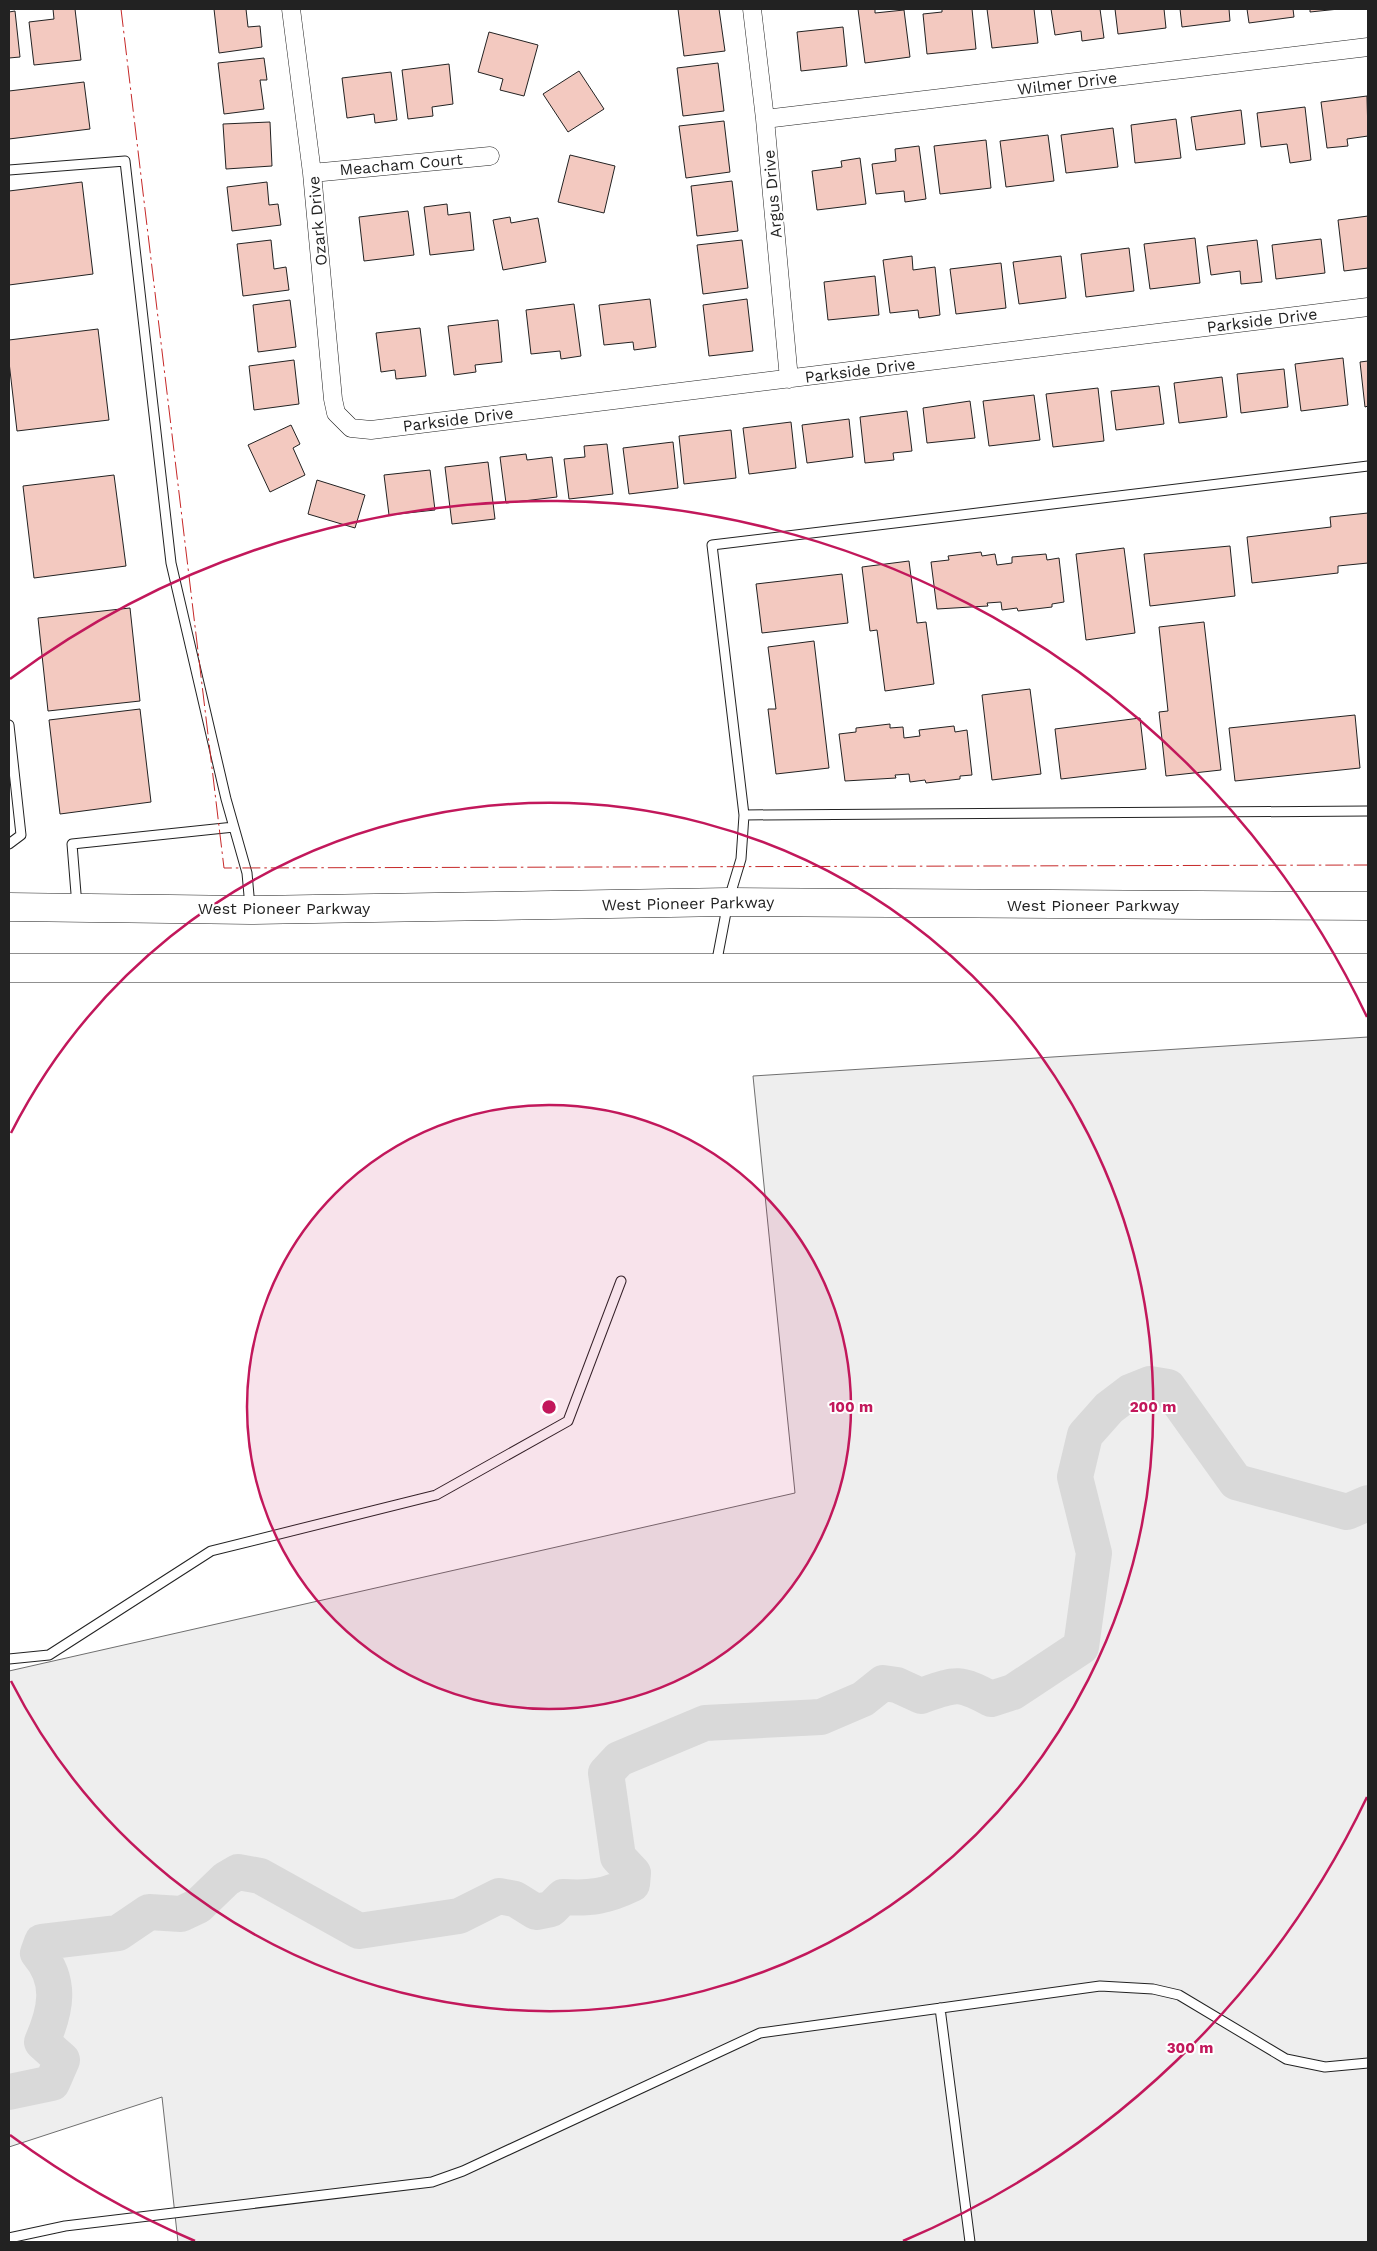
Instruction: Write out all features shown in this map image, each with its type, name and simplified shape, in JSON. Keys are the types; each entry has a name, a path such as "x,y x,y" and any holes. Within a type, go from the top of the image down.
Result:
{"main road":[{"name":"West Pioneer Parkway","path":"9,907 250,910 728,902 1368,906"},
{"path":"9,968 1368,968"}],"street":[{"name":"Ozark Drive","path":"290,9 312,172 333,399 336,413 351,428"},
{"name":"Argus Drive","path":"752,9 765,119 789,379"},
{"name":"Wilmer Drive","path":"765,119 1368,47"},
{"name":"Meacham Court","path":"312,172 490,156"},
{"name":"Parkside Drive","path":"351,428 371,430 1368,307"}],"lane":[{"path":"9,170 125,161 171,563 234,827 247,873 250,910"},
{"path":"716,968 728,902 740,858 744,815 712,545 1368,466"},
{"path":"9,725 21,835 9,844"},
{"path":"744,815 1368,811"},
{"path":"77,908 72,844 234,827"},
{"path":"9,1659 49,1655 211,1551 436,1495 568,1421 620,1281"},
{"path":"9,2238 65,2226 432,2182 463,2172 760,2034 1100,1986 1153,1989 1179,1995 1286,2059 1325,2067 1368,2063"},
{"path":"940,2008 970,2242"}],"shaded area":[{"path":"1368,1037 1368,2242 178,2242 162,2097 9,2147 9,1671 795,1493 753,1076"}],"building":[{"path":"53,9 75,9 81,60 34,65 29,22 54,19"},
{"path":"214,9 246,9 248,27 260,26 262,47 219,53"},
{"path":"678,9 719,9 725,51 684,56"},
{"path":"858,9 875,9 875,13 904,10 910,57 865,63"},
{"path":"942,9 972,9 976,49 927,54 923,14 942,12"},
{"path":"987,9 1034,9 1038,43 992,48"},
{"path":"1051,9 1100,9 1104,38 1082,41 1081,31 1055,35"},
{"path":"1115,9 1164,9 1166,28 1118,34"},
{"path":"1180,9 1229,9 1230,21 1182,27"},
{"path":"1247,9 1293,9 1294,17 1249,23"},
{"path":"1310,9 1339,9 1310,12"},
{"path":"15,11 20,57 9,58 9,12"},
{"path":"843,27 847,66 801,71 797,32"},
{"path":"489,32 538,45 524,96 500,90 503,79 478,72"},
{"path":"264,58 267,80 260,80 264,109 224,114 218,63"},
{"path":"718,63 724,111 683,116 677,68"},
{"path":"449,64 453,104 432,107 433,116 408,119 402,70"},
{"path":"579,71 604,109 568,132 543,94"},
{"path":"391,72 397,120 375,123 374,114 347,118 342,78"},
{"path":"84,82 90,129 9,139 9,91"},
{"path":"1367,96 1368,136 1347,139 1348,146 1327,148 1321,102"},
{"path":"1305,107 1311,160 1290,163 1287,144 1261,147 1257,113"},
{"path":"1241,110 1245,144 1196,150 1191,117"},
{"path":"1176,119 1181,158 1135,163 1131,125"},
{"path":"724,121 730,172 686,178 679,126"},
{"path":"270,122 272,166 226,169 223,124"},
{"path":"1113,128 1118,167 1066,173 1061,135"},
{"path":"1048,135 1054,181 1006,187 1000,141"},
{"path":"986,140 991,188 940,194 934,146"},
{"path":"919,146 926,199 905,202 904,191 876,194 872,164 896,161 895,149"},
{"path":"570,155 615,166 604,213 558,202"},
{"path":"860,158 866,204 817,210 812,171 842,167 841,161"},
{"path":"732,181 738,231 697,236 691,186"},
{"path":"82,182 93,274 9,285 9,191"},
{"path":"267,182 269,205 278,204 281,225 232,231 227,187"},
{"path":"447,204 448,215 470,212 474,250 430,255 424,207"},
{"path":"408,211 414,255 364,261 359,217"},
{"path":"1368,216 1368,268 1344,271 1338,220"},
{"path":"510,217 511,223 538,218 546,262 503,270 493,220"},
{"path":"1195,238 1200,283 1150,289 1144,244"},
{"path":"1321,239 1325,273 1276,279 1272,245"},
{"path":"271,240 274,269 286,267 289,290 243,296 237,244"},
{"path":"742,240 748,288 703,294 697,245"},
{"path":"1257,240 1262,282 1241,284 1240,271 1211,275 1207,246"},
{"path":"1129,248 1134,291 1086,297 1081,254"},
{"path":"912,256 913,270 935,267 940,315 919,318 918,310 890,313 883,260"},
{"path":"1061,256 1066,298 1019,304 1013,262"},
{"path":"1001,263 1006,308 956,314 950,269"},
{"path":"875,276 879,315 828,320 824,282"},
{"path":"650,299 656,347 634,350 633,342 604,345 599,305"},
{"path":"747,299 753,351 709,356 703,305"},
{"path":"290,300 296,347 258,352 253,305"},
{"path":"574,304 581,356 561,359 560,351 531,354 526,310"},
{"path":"498,320 502,362 475,365 476,372 454,375 448,326"},
{"path":"420,328 426,376 396,379 395,370 381,372 376,333"},
{"path":"98,329 109,420 17,431 9,362 9,340"},
{"path":"1343,358 1348,405 1301,411 1295,364"},
{"path":"294,360 299,404 254,410 249,366"},
{"path":"1368,361 1368,406 1365,407 1360,362"},
{"path":"1284,369 1288,407 1241,413 1237,374"},
{"path":"1222,377 1227,417 1179,423 1174,383"},
{"path":"1159,386 1164,424 1116,430 1111,391"},
{"path":"1098,388 1104,441 1053,447 1046,394"},
{"path":"1034,395 1040,440 989,446 983,401"},
{"path":"970,401 975,438 927,443 923,408"},
{"path":"907,411 912,451 893,453 894,460 865,463 860,417"},
{"path":"849,419 853,457 807,463 802,425"},
{"path":"791,422 796,468 749,474 743,428"},
{"path":"291,425 300,444 293,448 305,475 270,492 248,445"},
{"path":"731,430 736,478 684,484 679,436"},
{"path":"673,442 678,488 629,494 623,448"},
{"path":"607,444 613,494 569,499 564,459 585,457 584,446"},
{"path":"526,454 527,460 552,457 557,497 506,503 500,457"},
{"path":"488,462 495,519 452,524 445,467"},
{"path":"430,470 435,510 389,515 384,475"},
{"path":"114,475 126,566 34,578 23,486"},
{"path":"317,480 365,495 355,528 308,514"},
{"path":"1368,513 1368,563 1338,566 1338,573 1252,583 1247,537 1331,527 1330,517"},
{"path":"1230,546 1235,596 1150,606 1144,554"},
{"path":"1124,548 1135,633 1086,640 1076,554"},
{"path":"981,552 982,556 995,554 997,565 1012,563 1012,557 1046,554 1047,560 1059,558 1064,602 1052,604 1052,607 1018,611 1017,608 1002,610 1001,602 987,603 988,606 937,609 931,562 949,560 948,556"},
{"path":"909,561 917,623 926,622 934,684 885,691 877,630 870,631 862,567"},
{"path":"842,574 848,623 762,633 756,584"},
{"path":"130,608 140,701 48,711 38,618"},
{"path":"1204,622 1221,770 1166,776 1159,712 1168,711 1159,627"},
{"path":"814,641 829,768 776,774 768,709 776,709 768,647"},
{"path":"1030,689 1041,774 992,780 982,695"},
{"path":"140,709 151,802 60,814 49,720"},
{"path":"1355,715 1360,768 1235,781 1229,728"},
{"path":"1140,718 1146,769 1061,779 1055,729"},
{"path":"890,724 890,728 903,727 904,738 920,736 919,730 954,726 955,732 967,730 972,775 960,776 960,779 926,783 925,780 910,782 909,774 895,775 896,778 845,781 839,734 856,732 856,728"}],"waterway":[{"path":"9,2092 52,2083 62,2060 42,2042 51,2019 54,1996 51,1974 38,1953 42,1942 118,1933 149,1912 181,1914 198,1906 226,1879 238,1872 260,1876 359,1931 459,1916 499,1896 515,1899 536,1912 551,1909 563,1897 582,1898 599,1896 632,1884 633,1873 618,1857 606,1773 619,1759 705,1723 821,1717 863,1699 883,1683 897,1685 921,1696 956,1686 971,1689 991,1699 1013,1692 1081,1647 1094,1553 1075,1477 1085,1435 1109,1408 1130,1392 1150,1384 1168,1387 1236,1482 1347,1512 1368,1503"}],"power":[{"path":"121,9 224,868 1368,865"}]}
